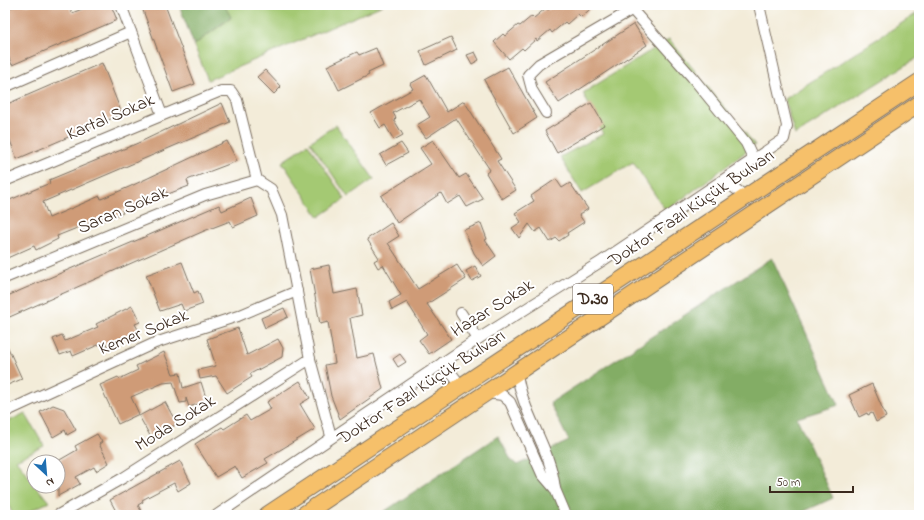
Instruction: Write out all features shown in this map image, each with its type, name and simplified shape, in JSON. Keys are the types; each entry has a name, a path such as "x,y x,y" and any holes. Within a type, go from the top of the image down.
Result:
{"highway":[{"name":"Doktor Fazıl Küçük Bulvarı","path":"267,515 919,82"},
{"name":"D.30","path":"314,512 517,373 919,104"}],"street":[{"path":"121,5 162,115"},
{"name":"Hazar Sokak","path":"217,515 443,362 602,261 784,139 786,133 786,119 759,5"},
{"path":"546,113 532,90 528,75 539,64 630,7 688,71 746,143 754,160"},
{"path":"5,87 131,32"},
{"name":"Kartal Sokak","path":"5,181 221,91 231,91 237,100 257,180"},
{"path":"257,180 271,189 282,215 310,359 332,436"},
{"name":"Saran Sokak","path":"5,278 205,195 257,180"},
{"path":"724,180 746,197"},
{"name":"Kemer Sokak","path":"5,412 155,343 238,316 297,291"},
{"path":"461,313 478,339"},
{"name":"Moda Sokak","path":"58,515 123,478 310,359"},
{"path":"443,362 461,386"},
{"path":"517,373 519,388 553,472 555,489 566,515"},
{"path":"488,393 502,395 510,402 542,474 555,489"}],"green space":[{"path":"179,5 224,5 231,17 194,45"},
{"path":"224,5 383,5 208,80 194,45 231,18"},
{"path":"919,12 919,57 795,135 784,99"},
{"path":"669,39 755,145 666,211 633,162 582,193 560,157 603,134 583,93"},
{"path":"336,125 374,179 348,197 310,142"},
{"path":"308,144 345,199 319,217 282,162"},
{"path":"772,258 839,405 797,418 833,498 796,515 379,515 498,436 511,460 517,465 569,441 550,403"},
{"path":"25,413 44,446 16,460 26,473 26,494 42,494 49,502 21,515 13,515 5,498 5,423"}],"building":[{"path":"17,5 69,5 72,13 92,5 111,5 117,20 12,65 5,49 5,10"},
{"path":"141,5 165,5 195,84 173,92"},
{"path":"554,5 595,5 581,17 578,14 567,24 565,22 552,33 550,30 537,41 536,39 524,50 522,48 509,59 494,42 503,34 505,36 532,16 534,18 546,8 548,10"},
{"path":"634,24 647,45 559,103 545,82"},
{"path":"451,37 457,50 426,65 420,51"},
{"path":"376,48 383,66 339,90 327,66 357,52 359,55"},
{"path":"475,52 479,60 472,64 467,55"},
{"path":"102,63 122,114 17,159 5,127 5,105"},
{"path":"508,67 537,118 514,133 484,80"},
{"path":"265,70 281,87 274,94 257,77"},
{"path":"426,75 447,112 464,101 501,159 497,161 516,190 502,199 486,173 490,170 456,118 426,138 417,125 430,117 419,99 393,113 396,118 394,120 403,135 394,140 385,125 380,128 371,113 413,89 410,84"},
{"path":"222,103 230,122 43,202 49,218 100,196 101,199 129,187 227,141 237,161 187,180 189,186 168,194 167,192 122,210 123,213 103,221 102,218 57,236 58,239 36,250 34,246 5,259 5,202 50,183 49,180 138,143"},
{"path":"591,103 604,125 557,153 545,131"},
{"path":"433,140 459,178 466,174 483,199 467,207 460,196 447,204 441,193 397,223 381,196 431,164 420,148"},
{"path":"401,143 408,153 386,165 380,155"},
{"path":"556,179 562,188 570,183 588,209 579,215 584,222 567,233 568,235 559,241 556,238 550,242 541,228 535,232 529,224 519,238 512,228 521,222 515,213 534,201 531,196"},
{"path":"251,198 258,216 233,227 230,221 204,231 5,319 5,297 219,205 222,211"},
{"path":"391,223 399,236 388,243 418,289 457,265 466,279 427,304 451,339 429,354 419,340 427,334 407,302 392,310 389,302 401,295 383,265 378,268 374,261 379,258 367,239"},
{"path":"481,223 487,239 485,240 496,256 483,266 474,253 464,230"},
{"path":"182,262 194,293 198,291 203,304 184,311 181,304 160,311 146,275"},
{"path":"329,265 334,294 357,289 362,315 350,318 357,358 374,354 383,389 340,419 331,396 325,365 335,363 328,322 320,324 310,269"},
{"path":"475,266 481,276 472,281 466,271"},
{"path":"132,306 140,322 135,324 139,331 108,347 105,342 73,356 71,351 60,355 53,339 62,335 65,341 98,327 96,324"},
{"path":"284,308 288,317 265,328 261,318"},
{"path":"238,328 247,355 278,339 283,348 282,357 250,374 252,377 227,393 216,376 200,379 198,370 216,366 207,339"},
{"path":"5,341 22,379 5,386"},
{"path":"164,352 173,374 180,373 183,388 201,382 207,401 189,407 186,398 186,402 180,403 173,382 163,383 131,397 139,414 118,424 100,385 118,377 119,379 138,370 136,366"},
{"path":"400,354 406,362 398,367 393,359"},
{"path":"300,381 310,398 300,404 315,429 265,459 268,463 242,478 235,466 216,477 195,444 222,427 224,429 246,415 250,421 271,409 267,402"},
{"path":"872,384 886,417 876,422 872,413 868,415 867,413 859,417 849,395"},
{"path":"165,402 177,424 160,433 162,436 153,441 139,416"},
{"path":"53,405 64,409 76,430 67,435 65,430 53,437 40,412"},
{"path":"97,434 102,442 99,444 109,463 96,471 94,467 76,477 80,484 66,492 66,456 77,450 75,446"},
{"path":"180,461 191,483 178,491 174,483 142,500 143,502 138,505 141,511 133,515 118,515 110,500"}]}
